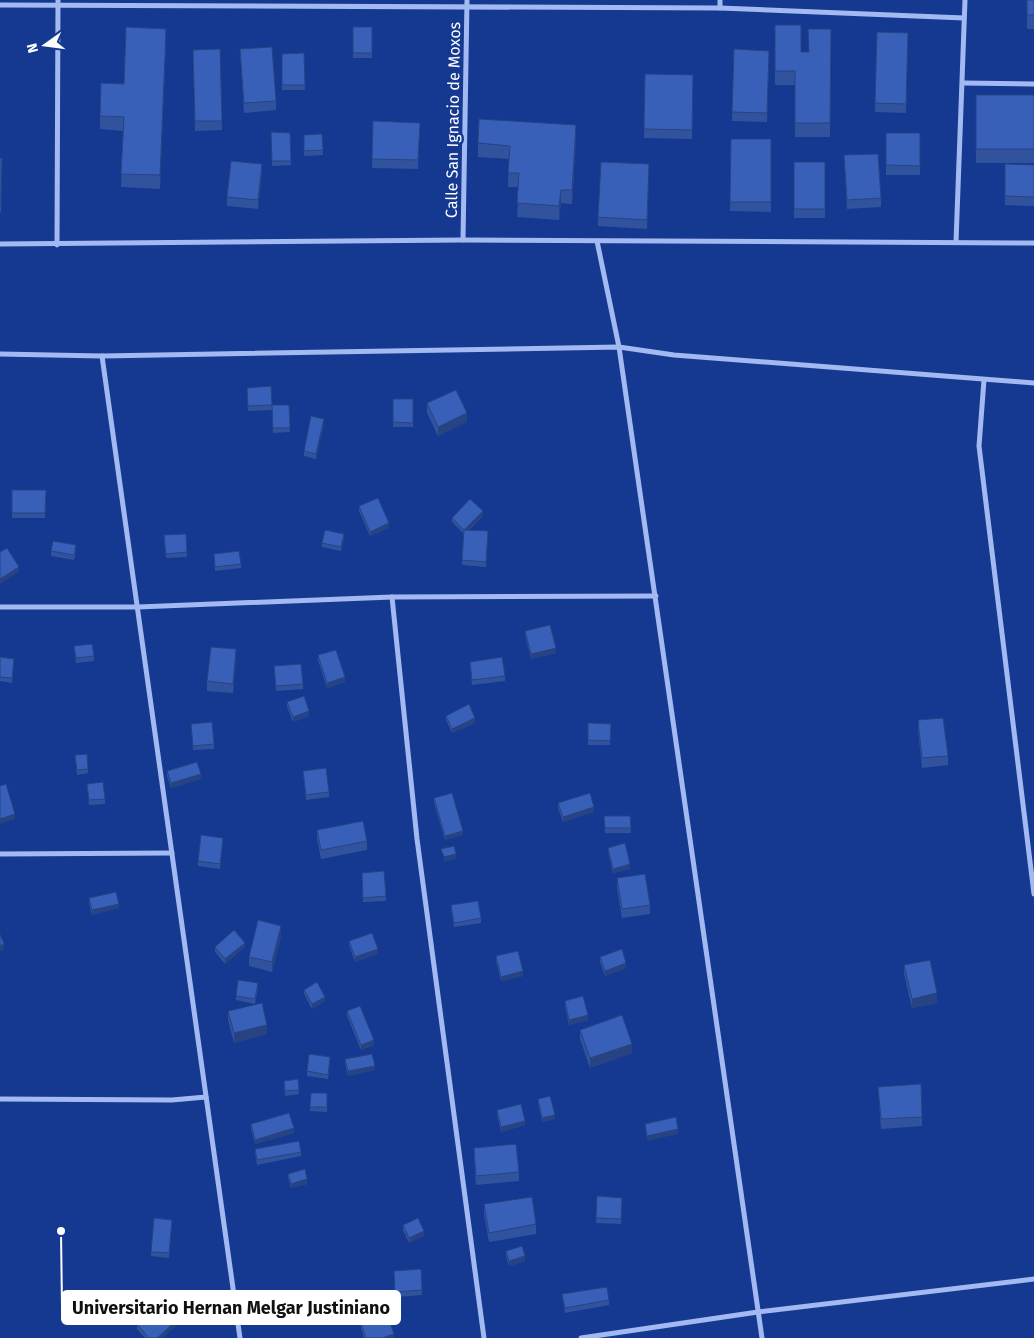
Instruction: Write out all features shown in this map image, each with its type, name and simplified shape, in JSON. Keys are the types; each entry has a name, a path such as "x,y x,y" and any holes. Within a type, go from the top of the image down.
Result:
{"street":[{"path":"720,0 720,8"},
{"path":"956,242 965,0"},
{"path":"0,5 58,3 467,3 720,8 964,18"},
{"path":"57,245 58,3"},
{"name":"Calle San Ignacio de Moxos","path":"463,240 467,3"},
{"path":"963,83 1034,84"},
{"path":"0,244 463,240 1034,243"},
{"path":"597,241 618,347 656,596 762,1338"},
{"path":"0,354 102,356 618,347 684,356 1034,383"},
{"path":"102,356 240,1338"},
{"path":"984,380 979,446 1034,894"},
{"path":"0,607 138,607 392,597 656,596"},
{"path":"392,597 417,839 484,1338"},
{"path":"0,854 172,853"},
{"path":"0,1099 172,1100 206,1097"},
{"path":"581,1338 758,1312 1034,1279"}],"building":[{"path":"1027,0 1034,0 1034,15 1027,15"},
{"path":"775,25 801,25 801,52 809,52 808,29 831,29 830,123 795,123 795,71 775,71"},
{"path":"126,27 166,29 160,175 121,174 124,117 100,116 101,83 124,84"},
{"path":"353,27 372,27 372,53 353,53"},
{"path":"877,32 908,33 906,104 875,103"},
{"path":"272,47 276,101 244,103 240,49"},
{"path":"220,49 222,121 195,121 193,50"},
{"path":"734,49 769,51 767,113 732,112"},
{"path":"304,53 305,85 282,85 282,54"},
{"path":"645,74 693,75 692,130 644,129"},
{"path":"976,95 1034,95 1034,149 976,149"},
{"path":"479,119 576,125 572,190 561,190 559,206 517,203 519,173 508,173 510,146 478,143"},
{"path":"373,121 420,123 418,160 372,159"},
{"path":"271,132 290,133 291,161 272,161"},
{"path":"886,133 920,133 920,166 886,165"},
{"path":"322,134 323,150 304,151 304,135"},
{"path":"731,139 771,139 771,202 730,202"},
{"path":"878,154 881,198 847,200 844,155"},
{"path":"0,158 2,158 1,203 0,203"},
{"path":"231,161 262,164 258,200 227,197"},
{"path":"601,162 649,164 647,220 598,217"},
{"path":"794,162 825,162 825,209 794,209"},
{"path":"1005,164 1034,165 1034,197 1005,196"},
{"path":"271,386 272,405 248,406 247,388"},
{"path":"456,390 467,413 438,427 427,403"},
{"path":"393,399 413,399 413,423 393,422"},
{"path":"272,405 289,405 290,428 273,428"},
{"path":"311,416 324,419 316,454 304,451"},
{"path":"12,490 46,490 45,513 12,513"},
{"path":"378,498 389,523 370,532 359,506"},
{"path":"470,499 483,511 464,530 452,518"},
{"path":"325,530 344,534 341,547 322,543"},
{"path":"464,530 488,531 486,562 462,560"},
{"path":"186,534 187,552 166,554 164,535"},
{"path":"53,541 76,545 74,555 51,551"},
{"path":"7,548 19,567 0,579 0,552"},
{"path":"239,551 241,564 215,567 214,554"},
{"path":"550,625 556,648 531,654 525,631"},
{"path":"92,644 94,656 76,658 74,646"},
{"path":"211,647 236,649 233,684 207,681"},
{"path":"336,650 345,677 327,683 318,655"},
{"path":"0,657 14,659 12,678 0,677"},
{"path":"502,657 505,676 472,680 470,662"},
{"path":"301,664 303,684 276,686 274,666"},
{"path":"304,696 309,711 293,717 287,702"},
{"path":"469,704 475,718 452,729 446,716"},
{"path":"943,718 948,756 922,758 918,720"},
{"path":"212,722 214,744 193,746 191,724"},
{"path":"588,723 611,724 610,741 588,740"},
{"path":"87,754 88,769 77,770 75,755"},
{"path":"197,762 201,774 171,783 167,771"},
{"path":"326,768 329,792 306,795 303,771"},
{"path":"103,782 105,799 89,800 87,784"},
{"path":"6,784 15,814 0,819 0,786"},
{"path":"452,793 463,831 445,836 434,798"},
{"path":"590,793 594,807 563,817 558,803"},
{"path":"604,816 630,816 631,828 605,828"},
{"path":"363,821 367,841 321,850 317,830"},
{"path":"201,835 223,838 220,864 198,861"},
{"path":"625,843 630,864 613,869 608,848"},
{"path":"454,846 456,854 444,857 441,849"},
{"path":"384,871 386,896 363,898 362,873"},
{"path":"645,874 650,905 622,909 617,878"},
{"path":"116,892 119,904 92,910 89,898"},
{"path":"478,901 481,918 454,923 451,905"},
{"path":"258,920 281,926 272,962 249,957"},
{"path":"234,930 245,943 225,959 215,947"},
{"path":"372,933 378,949 355,957 349,941"},
{"path":"0,934 4,944 0,946"},
{"path":"622,949 626,963 605,971 600,957"},
{"path":"518,951 523,971 501,977 496,956"},
{"path":"930,960 937,993 912,999 904,965"},
{"path":"238,980 258,983 255,999 236,996"},
{"path":"317,982 325,997 312,1004 304,990"},
{"path":"583,996 588,1015 569,1020 565,1001"},
{"path":"262,1003 267,1025 234,1033 228,1011"},
{"path":"360,1006 374,1040 361,1045 347,1011"},
{"path":"622,1015 632,1044 590,1058 580,1030"},
{"path":"309,1054 330,1057 328,1075 307,1071"},
{"path":"372,1054 375,1066 348,1071 345,1059"},
{"path":"298,1079 299,1090 285,1091 284,1081"},
{"path":"921,1084 922,1117 881,1119 878,1087"},
{"path":"311,1093 327,1093 327,1107 310,1107"},
{"path":"550,1096 555,1115 542,1118 538,1099"},
{"path":"521,1104 525,1121 501,1127 497,1110"},
{"path":"289,1113 294,1128 255,1140 251,1124"},
{"path":"676,1117 678,1129 647,1136 645,1124"},
{"path":"299,1141 301,1152 257,1160 255,1149"},
{"path":"516,1144 519,1172 476,1176 474,1148"},
{"path":"305,1169 307,1179 291,1184 288,1174"},
{"path":"597,1196 622,1198 621,1219 596,1218"},
{"path":"532,1197 536,1224 489,1233 484,1204"},
{"path":"154,1218 172,1220 169,1253 151,1252"},
{"path":"418,1218 424,1231 409,1238 403,1225"},
{"path":"522,1246 525,1256 509,1261 506,1251"},
{"path":"421,1269 422,1290 395,1292 394,1271"},
{"path":"607,1287 609,1300 565,1308 562,1294"},
{"path":"160,1303 176,1321 157,1338 149,1338 137,1324"},
{"path":"387,1314 394,1334 382,1338 366,1338 361,1323"}],"place":[{"name":"Universitario Hernan Melgar Justiniano","path":"61,1231"}]}
